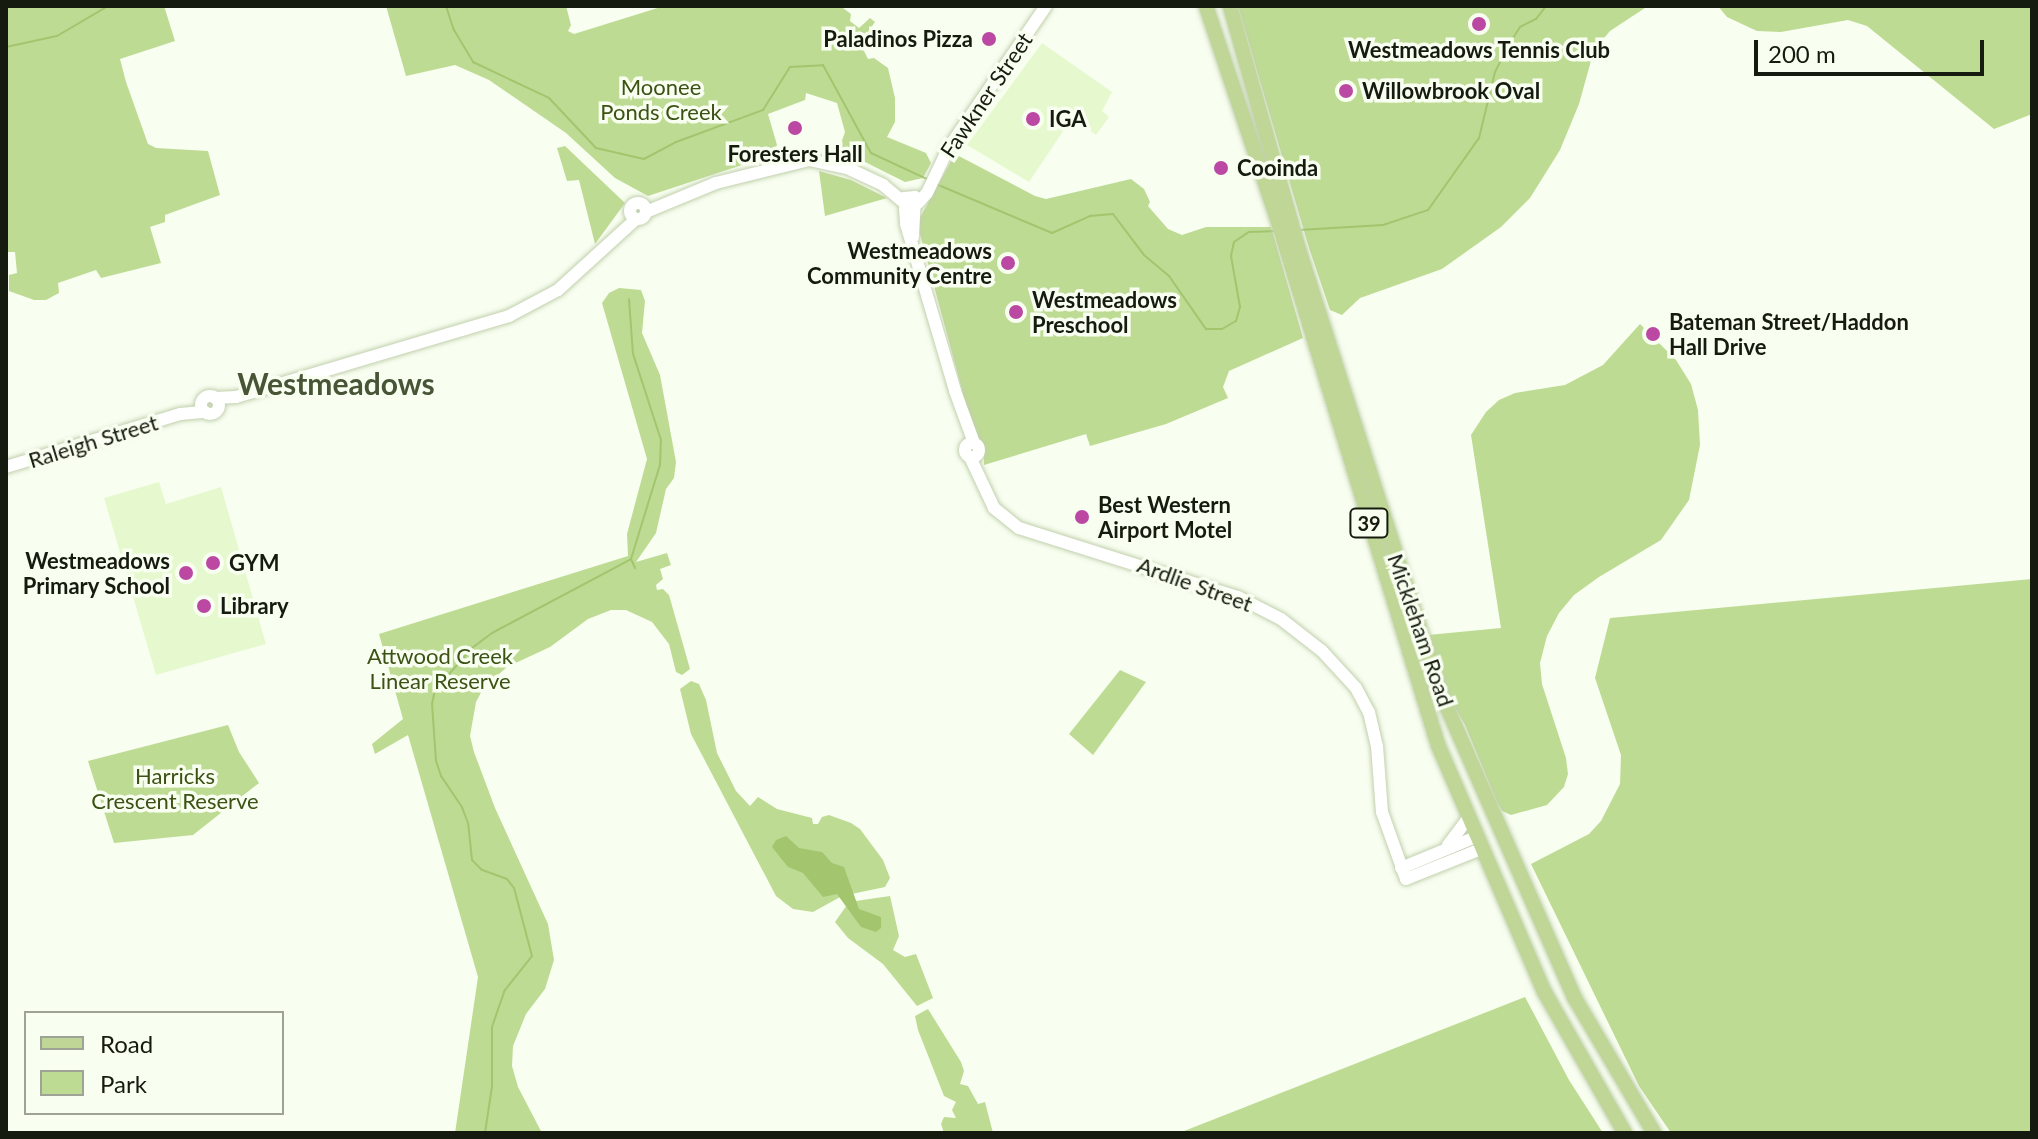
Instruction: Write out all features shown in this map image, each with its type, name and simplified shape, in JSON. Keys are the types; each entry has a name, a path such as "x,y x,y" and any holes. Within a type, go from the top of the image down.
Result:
{"main road":[{"name":"Mickleham Road","path":"1230,6 1282,213 1421,694 1468,818 1545,993 1625,1133"},
{"name":"Mickleham Road","path":"1209,10 1247,126 1282,213"},
{"path":"1247,126 1259,113"},
{"name":"Mickleham Road","path":"1294,252 1434,674 1574,997 1654,1133"},
{"path":"1479,843 1501,834"}],"street":[{"name":"Fawkner Street","path":"911,202 929,185 1046,6"},
{"name":"Raleigh Street","path":"6,467 520,312 576,276 638,211 727,179 809,160 836,164 883,185 911,202"},
{"name":"Ardlie Street","path":"911,202 913,240 980,477 994,508 1019,528 1238,597 1281,619 1322,651 1356,688 1369,712 1377,746 1382,812 1403,874"},
{"path":"1443,850 1468,818"},
{"path":"1403,874 1479,843"},
{"path":"1403,874 1443,850 1479,843"}],"shaded area":[{"path":"1042,43 1112,92 1102,111 1109,117 1096,135 1072,118 1029,182 967,145"},
{"name":"Westmeadows Primary School","path":"159,482 166,504 221,487 266,644 156,675 104,498"},
{"path":"786,836 799,848 822,852 832,863 844,867 859,909 881,917 881,928 876,932 861,927 837,894 823,897 803,873 788,867 772,847 776,840"}],"green space":[{"path":"6,6 164,6 175,41 120,59 126,82 148,144 156,148 208,151 220,195 165,215 165,222 150,227 161,263 101,278 96,270 58,283 59,293 46,300 34,300 9,291 9,275 17,273 15,252 7,252 6,246"},
{"name":"Moonee Ponds Creek","path":"386,6 566,6 571,25 568,31 574,34 664,6 843,8 851,14 850,21 859,28 870,18 875,22 860,43 868,59 874,58 888,68 895,98 895,122 887,137 926,153 931,163 923,178 905,182 839,149 845,132 837,103 806,93 805,100 768,114 777,145 769,156 648,196 615,178 566,133 489,80 455,65 406,76"},
{"path":"1238,6 1648,6 1610,31 1594,50 1579,104 1560,150 1530,198 1501,227 1442,269 1360,298 1342,315 1330,310 1309,248"},
{"path":"1718,6 2032,6 2032,114 1994,129 1867,26 1848,20 1781,32 1757,31 1727,17"},
{"path":"565,146 625,203 595,244 579,180 567,181 557,148"},
{"path":"955,154 1046,199 1131,179 1144,189 1150,202 1148,206 1168,229 1182,235 1206,227 1271,227 1303,338 1229,371 1223,387 1228,398 1166,424 1090,446 1086,434 984,465 984,449 975,438 917,223"},
{"path":"819,171 851,180 887,198 825,216"},
{"name":"Attwood Creek Linear Reserve","path":"619,288 641,290 645,301 642,333 660,375 676,462 674,478 666,489 656,533 636,562 667,553 671,565 660,569 663,579 656,585 657,590 663,589 669,595 690,669 682,675 676,672 669,644 652,622 626,610 611,610 588,619 550,647 507,667 484,687 476,702 470,736 474,752 495,808 548,924 554,960 545,989 526,1014 513,1046 512,1066 518,1087 542,1133 455,1133 478,977 408,735 375,754 372,744 403,719 379,634 628,556 627,534 647,459 602,303 609,293"},
{"path":"1640,324 1676,360 1691,384 1698,410 1700,445 1689,500 1661,540 1599,577 1574,595 1559,613 1547,636 1540,663 1542,684 1566,758 1568,774 1564,787 1547,805 1511,815 1502,811 1497,802 1465,725 1445,690 1428,635 1501,628 1471,435 1486,412 1499,400 1515,393 1565,385 1603,365"},
{"path":"2032,579 2032,1133 1671,1133 1639,1086 1531,864 1589,834 1601,821 1620,784 1621,755 1595,678 1610,618"},
{"path":"1120,670 1146,682 1093,755 1069,734"},
{"path":"691,681 699,684 706,700 717,753 736,791 750,806 758,797 777,809 812,818 813,824 818,824 822,817 829,815 851,823 860,829 883,860 890,878 885,887 842,896 813,912 793,909 776,896 691,734 680,689"},
{"name":"Harricks Crescent Reserve","path":"228,725 239,752 259,783 193,835 114,843 88,761"},
{"path":"890,896 899,936 893,950 905,957 916,954 933,998 917,1006 883,964 848,938 835,922 849,902"},
{"path":"1525,997 1569,1080 1603,1133 1179,1133"},
{"path":"928,1009 961,1062 964,1071 960,1084 968,1086 978,1104 985,1102 993,1133 944,1133 941,1124 944,1117 956,1118 952,1110 956,1102 944,1096 918,1030 915,1016"}],"waterway":[{"name":"Moonee Ponds Creek","path":"6,47 57,36 108,6"},
{"name":"Moonee Ponds Creek","path":"446,6 454,30 473,62 549,98 596,148 644,159 676,142 763,110 790,67 823,65 871,153 927,179"},
{"name":"Moonee Ponds Creek","path":"1299,230 1383,225 1428,210 1479,138 1495,72 1509,44 1520,27 1536,19 1546,6"},
{"name":"Moonee Ponds Creek","path":"936,184 1052,233 1090,216 1113,214 1144,255 1169,276 1206,329 1222,329 1236,321 1240,307 1231,256 1234,242 1249,232 1276,231"},
{"path":"485,1133 492,1086 492,1027 505,990 532,956 514,888 507,879 482,870 472,860 468,823 462,807 441,776 436,761 432,704 435,690 472,648 492,633 631,559 660,465 661,440 633,354 629,299"},
{"path":"631,559 635,568"}],"place":[{"name":"Westmeadows Tennis Club","path":"1479,24"},
{"name":"Paladinos Pizza","path":"989,39"},
{"name":"Willowbrook Oval","path":"1346,91"},
{"name":"IGA","path":"1033,119"},
{"name":"Foresters Hall","path":"795,128"},
{"name":"Cooinda","path":"1221,168"},
{"name":"Westmeadows Community Centre","path":"1008,263"},
{"name":"Westmeadows Preschool","path":"1016,312"},
{"name":"Bateman Street/Haddon Hall Drive","path":"1653,334"},
{"name":"Best Western Airport Motel","path":"1082,517"},
{"name":"GYM","path":"213,563"},
{"name":"Westmeadows Primary School","path":"186,573"},
{"name":"Library","path":"204,606"}],"district":[{"name":"Westmeadows","path":"336,383"}]}
